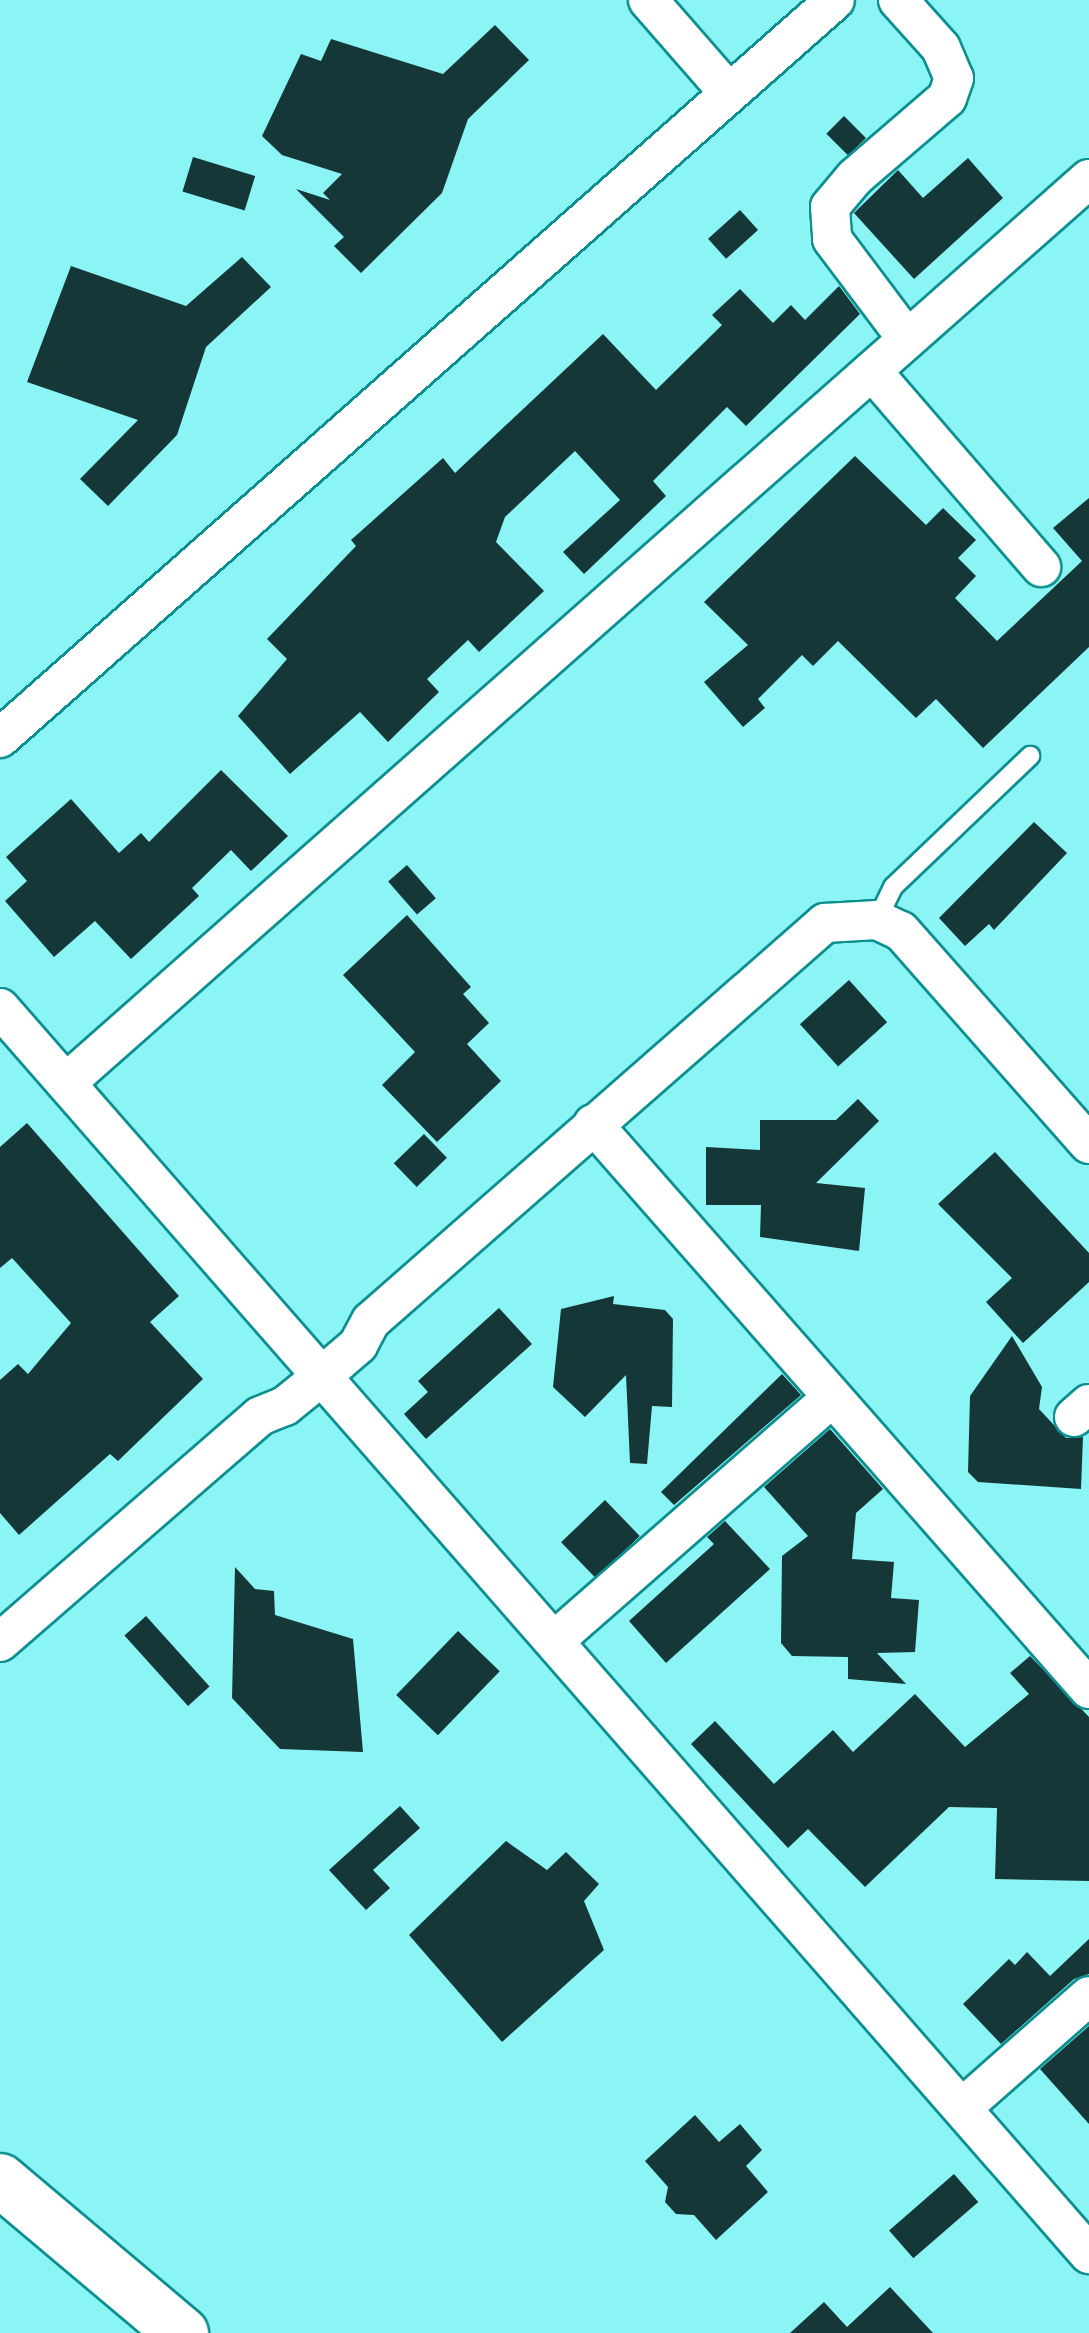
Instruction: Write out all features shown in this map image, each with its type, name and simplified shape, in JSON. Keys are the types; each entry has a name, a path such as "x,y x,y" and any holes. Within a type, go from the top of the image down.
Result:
{"street":[{"path":"648,0 729,92"},
{"path":"0,738 834,0"},
{"path":"898,0 941,48 954,78 947,98 854,177 830,207 832,239 907,339"},
{"path":"66,1083 1089,180"},
{"path":"872,371 1041,567"},
{"path":"0,1642 260,1416 272,1390 315,1367 346,1328 370,1321 802,937 850,917 877,920 920,950 1089,1144"},
{"path":"0,1008 1089,2254"},
{"path":"593,1124 830,1399 1089,1689"},
{"path":"554,1641 830,1399"},
{"path":"962,2108 1089,1996"},
{"path":"0,2180 182,2333"}],"lane":[{"path":"877,920 894,887 1030,756"}],"building":[{"path":"495,25 529,60 468,119 442,193 361,273 334,246 344,237 296,189 330,200 323,193 342,174 282,155 262,136 301,54 321,61 331,39 443,74"},
{"path":"844,116 866,138 848,156 826,134"},
{"path":"193,157 255,176 245,210 182,191"},
{"path":"968,158 1003,198 914,279 854,213 898,170 923,198"},
{"path":"740,210 758,230 726,259 708,239"},
{"path":"242,257 271,287 206,347 177,435 108,506 80,479 138,420 27,382 71,266 186,306"},
{"path":"839,286 860,314 746,426 727,407 653,481 666,496 584,574 563,552 620,500 575,451 505,517 496,542 544,591 479,652 468,640 427,679 439,692 388,742 360,712 290,774 238,716 287,659 267,639 356,546 351,540 443,458 455,473 603,334 656,390 722,325 712,315 740,289 773,323 791,305 805,320"},
{"path":"855,456 926,525 943,508 976,540 958,558 976,576 955,598 997,641 1082,561 1053,528 1089,498 1089,647 983,748 936,699 916,718 838,641 813,666 802,655 758,699 765,708 743,727 704,682 748,645 704,602"},
{"path":"221,770 288,836 251,871 231,850 192,888 199,896 131,959 95,921 54,957 5,901 27,881 6,857 71,799 119,853 141,833 149,842"},
{"path":"1034,822 1067,853 994,930 989,924 965,946 939,918"},
{"path":"407,865 436,898 417,915 388,881"},
{"path":"407,915 471,987 463,994 489,1023 467,1044 501,1081 437,1142 382,1085 415,1052 343,975"},
{"path":"849,980 887,1022 838,1067 800,1024"},
{"path":"858,1099 879,1121 816,1183 865,1188 859,1251 760,1237 761,1205 706,1205 706,1147 760,1150 760,1120 836,1120"},
{"path":"27,1123 179,1296 150,1322 203,1379 118,1461 110,1454 19,1535 0,1513 0,1380 18,1364 28,1374 71,1323 12,1258 0,1268 0,1147"},
{"path":"424,1134 447,1158 417,1187 394,1163"},
{"path":"995,1152 1089,1253 1089,1282 1023,1343 986,1302 1012,1278 938,1204"},
{"path":"614,1296 613,1304 665,1310 673,1319 672,1407 652,1406 647,1464 630,1463 626,1375 585,1417 553,1387 561,1309"},
{"path":"499,1308 532,1344 426,1439 404,1414 428,1392 418,1381"},
{"path":"1012,1336 1042,1387 1039,1409 1066,1438 1083,1437 1081,1489 978,1482 968,1472 970,1396"},
{"path":"782,1374 801,1395 674,1505 661,1492"},
{"path":"830,1429 883,1489 856,1513 852,1559 894,1562 891,1598 919,1600 915,1652 877,1653 906,1684 848,1679 848,1657 792,1656 781,1643 782,1556 808,1536 764,1487"},
{"path":"605,1500 640,1536 596,1578 561,1542"},
{"path":"725,1521 770,1569 666,1663 629,1621 714,1544 707,1537"},
{"path":"235,1567 255,1589 274,1591 275,1615 353,1639 363,1752 280,1749 232,1698"},
{"path":"146,1616 210,1687 188,1706 124,1635"},
{"path":"458,1631 500,1671 438,1735 396,1695"},
{"path":"1030,1656 1089,1717 1089,1881 995,1879 997,1808 949,1807 865,1887 808,1829 788,1848 691,1744 715,1721 774,1784 833,1730 853,1752 915,1694 965,1747 1029,1694 1010,1673"},
{"path":"400,1806 420,1828 373,1870 390,1888 366,1910 329,1870"},
{"path":"506,1841 547,1870 566,1852 599,1884 584,1901 604,1950 502,2042 409,1935"},
{"path":"1089,1939 1089,1974 1074,1979 1001,2044 963,2004 1009,1959 1015,1965 1027,1952 1050,1976"},
{"path":"1089,2026 1089,2124 1040,2069"},
{"path":"695,2115 719,2142 740,2124 762,2150 746,2166 768,2192 716,2240 694,2215 676,2214 665,2202 668,2187 645,2161"},
{"path":"954,2174 978,2202 913,2258 889,2230"},
{"path":"890,2287 933,2333 790,2333 824,2302 847,2327"}]}
